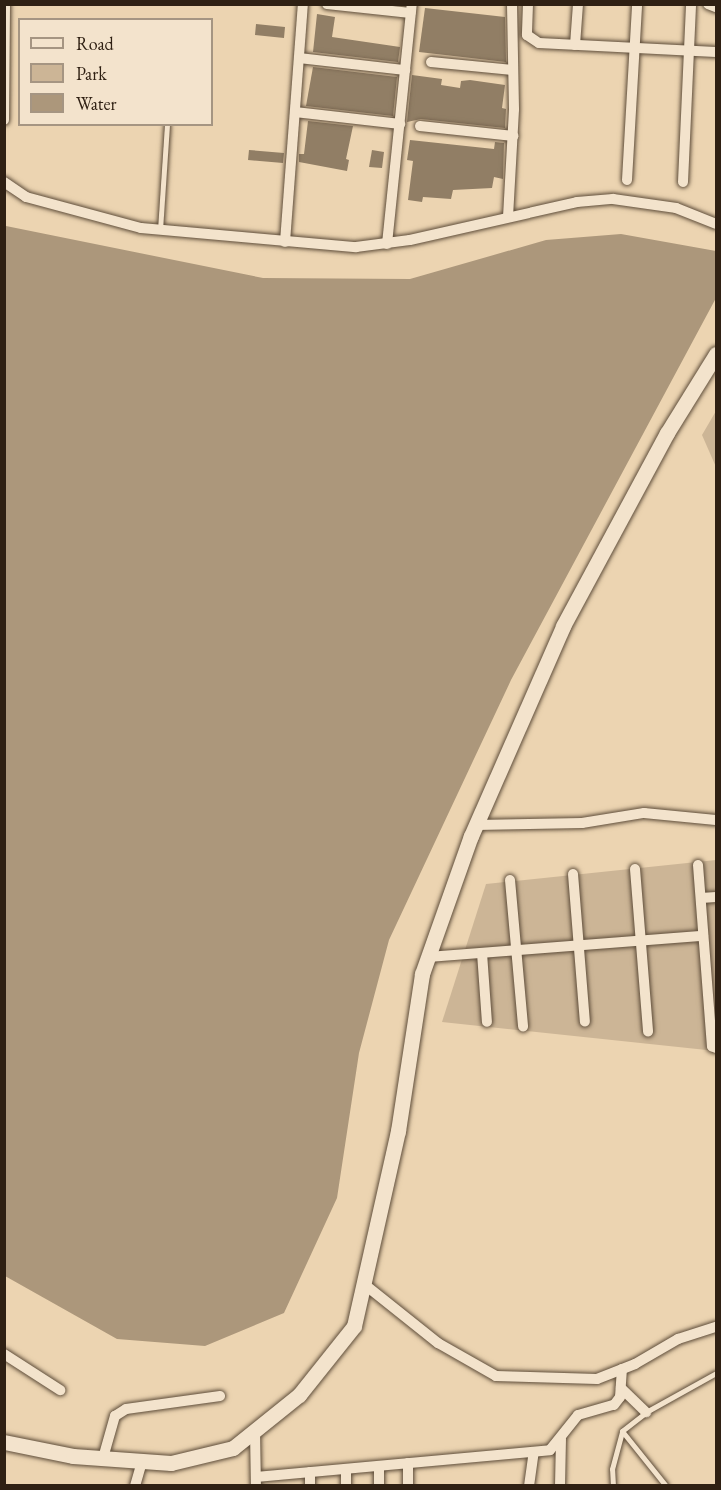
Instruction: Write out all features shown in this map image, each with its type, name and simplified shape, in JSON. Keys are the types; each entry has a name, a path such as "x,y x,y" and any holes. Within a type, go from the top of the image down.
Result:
{"street":[{"path":"4,120 5,4"},
{"path":"285,242 303,4"},
{"path":"327,4 411,9 387,244"},
{"path":"508,217 513,136 512,4"},
{"path":"528,4 526,29 531,41 717,52"},
{"path":"575,45 578,4"},
{"path":"627,180 637,4"},
{"path":"683,182 691,4"},
{"path":"708,4 717,7"},
{"path":"299,58 405,70"},
{"path":"431,62 513,70"},
{"path":"295,112 400,124"},
{"path":"420,126 513,136"},
{"path":"7,189 97,218 160,231 356,247 387,244 577,202 613,199 676,208 717,224"},
{"path":"4,1442 103,1458 171,1463 233,1448 299,1395 354,1326 398,1131 412,1030 428,957 476,825 563,626 667,433 717,354"},
{"path":"476,825 582,823 644,813 717,820"},
{"path":"698,865 712,1046 717,1048"},
{"path":"635,869 648,1031"},
{"path":"573,874 585,1022"},
{"path":"510,880 523,1026"},
{"path":"701,898 717,897"},
{"path":"428,957 703,936"},
{"path":"482,953 487,1022"},
{"path":"364,1284 438,1343 496,1376 597,1379 622,1369 678,1339 717,1327"},
{"path":"4,1354 60,1390"},
{"path":"255,1431 256,1481 310,1472 550,1450 578,1415 614,1405 621,1388 622,1369"},
{"path":"621,1388 646,1412"},
{"path":"103,1458 115,1416 126,1409 220,1396"},
{"path":"560,1485 561,1439"},
{"path":"529,1485 534,1452"},
{"path":"135,1485 142,1461"},
{"path":"408,1463 408,1485"},
{"path":"379,1466 379,1485"},
{"path":"346,1469 346,1485"},
{"path":"310,1472 310,1485"}],"lane":[{"path":"160,231 167,126"},
{"path":"613,1485 612,1468 622,1431 646,1412 717,1373"},
{"path":"622,1431 666,1485"}],"green space":[{"path":"716,411 716,467 702,435"},
{"path":"716,860 716,1051 442,1022 486,884"}],"water":[{"path":"6,226 263,278 410,279 546,240 621,234 716,251 716,298 511,680 389,940 359,1053 337,1198 284,1313 205,1346 117,1339 5,1276"}],"building":[{"path":"425,8 505,17 506,62 419,52"},
{"path":"317,14 335,17 332,37 400,47 398,62 313,52"},
{"path":"256,24 285,27 284,38 255,35"},
{"path":"313,67 397,77 393,116 306,106"},
{"path":"412,75 442,79 441,85 460,88 461,81 470,80 505,85 502,108 506,109 505,128 421,119 407,122"},
{"path":"308,121 353,126 346,159 349,160 347,171 299,162 299,154 304,154"},
{"path":"410,140 494,149 495,142 504,143 503,179 494,177 492,188 453,190 451,199 423,197 422,202 408,200 413,161 407,160"},
{"path":"249,150 284,153 283,163 248,160"},
{"path":"372,150 384,152 382,168 369,167"}]}
